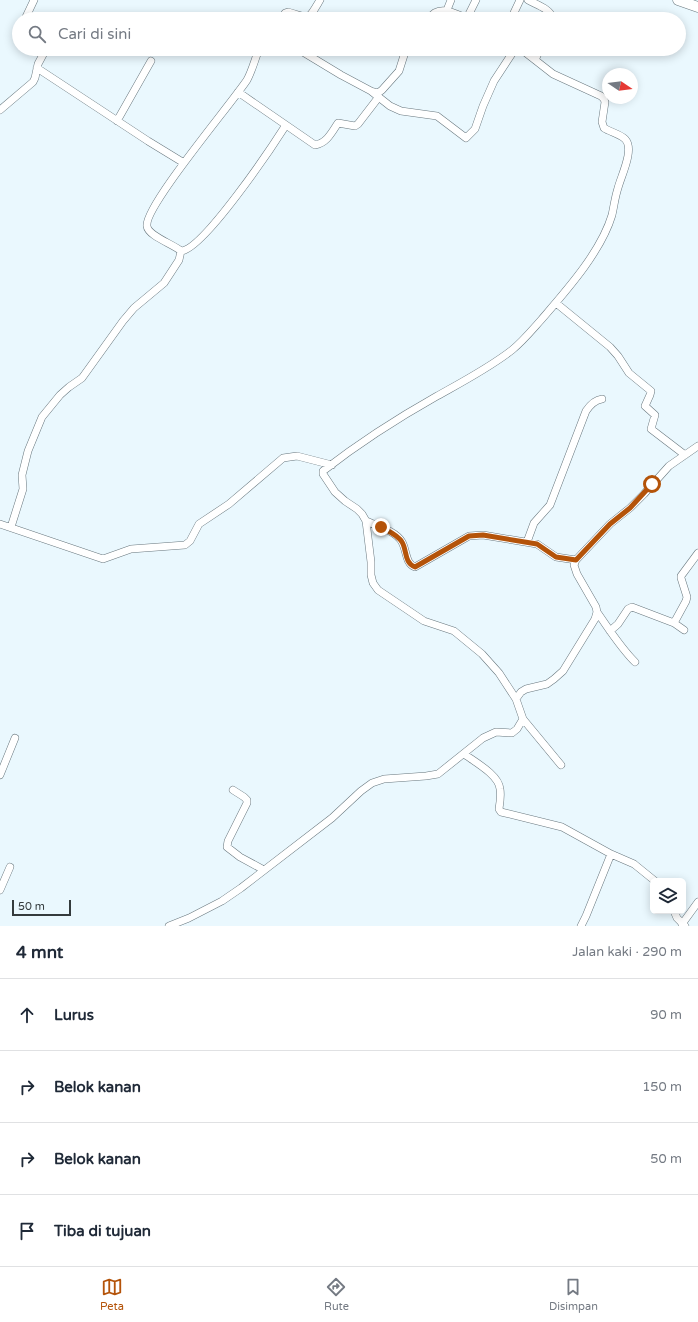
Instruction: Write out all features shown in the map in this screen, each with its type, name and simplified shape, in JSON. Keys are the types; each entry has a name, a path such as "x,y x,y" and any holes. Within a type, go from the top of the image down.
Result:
{"main road":[{"path":"678,0 698,7"}],"street":[{"path":"28,12 34,0"},
{"path":"314,12 320,0"},
{"path":"447,10 451,0"},
{"path":"471,12 476,0"},
{"path":"514,12 520,0"},
{"path":"528,0 550,12"},
{"path":"435,12 447,10 452,12"},
{"path":"0,110 33,82 43,56"},
{"path":"180,251 155,236 149,230 147,226 149,218 159,198 248,79 256,56"},
{"path":"310,56 341,75 378,93 399,71 404,56"},
{"path":"372,91 378,98 390,106 402,111 437,116 466,138 475,129 494,81 510,56"},
{"path":"530,56 560,78 601,96 605,102 602,122 604,128 625,139 628,143 629,152 618,188 612,215 604,232 594,252 567,290 525,338 511,351 352,448 324,471 323,476 335,492 357,509 366,521 396,536 402,542 409,564 415,567 469,536 483,535 537,544 556,557 576,560"},
{"path":"535,60 537,56"},
{"path":"117,121 151,61"},
{"path":"37,68 184,163"},
{"path":"238,92 315,145 321,144 327,139 338,123 355,126 358,124 378,98"},
{"path":"180,251 184,251 194,244 232,202 286,125"},
{"path":"11,527 23,489 22,475 28,451 42,417 60,395 82,378 122,321 134,308 164,282 179,260 180,251"},
{"path":"556,303 610,347 629,373 650,391 650,395 645,406 655,415 651,429 685,455"},
{"path":"527,542 534,523 550,504 586,411 590,405 598,399 602,399"},
{"path":"635,662 622,649 597,612 596,607 577,574 574,565 576,560 610,524 630,508 669,466 698,446"},
{"path":"0,524 103,559 131,549 185,546 190,541 199,524 229,504 283,458 297,456 332,464"},
{"path":"366,521 371,575 373,583 378,590 424,621 454,631 482,654 499,673 516,700 523,719 560,765"},
{"path":"674,623 687,597 681,578 682,574 698,553"},
{"path":"610,631 618,624 628,609 632,608 674,623 684,630"},
{"path":"516,700 521,692 526,688 548,684 563,671 583,636 595,619 597,612"},
{"path":"169,926 189,918 222,901 241,888 332,818 361,791 372,783 384,778 438,774 483,738 491,733 506,733 514,731 523,719"},
{"path":"0,776 14,738"},
{"path":"464,754 480,765 498,782 500,789 499,809 501,812 562,827 611,854 634,864 651,878"},
{"path":"233,790 244,797 247,802 228,841 227,847 240,857 264,870"},
{"path":"581,926 611,854"},
{"path":"0,890 10,867"},
{"path":"675,914 684,925 698,902"},
{"path":"189,918 192,925"}],"route":[{"path":"381,527 396,536 402,542 409,564 412,567 415,567 469,536 483,535 537,544 556,557 576,560 578,556 618,516 630,508 644,494 652,484"}]}
